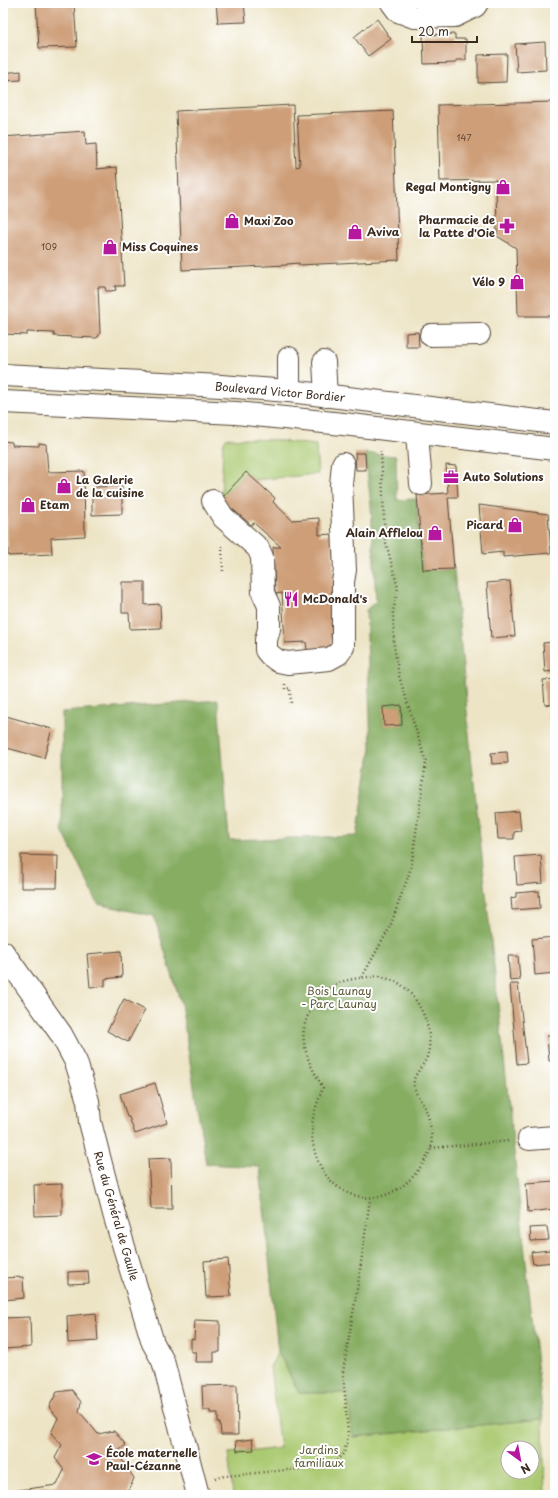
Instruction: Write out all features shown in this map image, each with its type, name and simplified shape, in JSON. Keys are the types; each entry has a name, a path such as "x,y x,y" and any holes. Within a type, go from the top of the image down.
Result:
{"main road":[{"path":"392,3 398,11 414,17 455,16 478,3"},
{"path":"432,335 479,334"},
{"path":"289,358 289,391"},
{"path":"324,362 326,396"},
{"name":"Boulevard Victor Bordier","path":"3,375 289,391 555,423"},
{"path":"3,402 236,413 380,428 417,434 555,449"},
{"path":"417,434 421,484"},
{"path":"213,501 223,517 258,548 262,557 264,593 269,606 269,628 266,640 266,650 278,661 288,663 329,659 338,654 343,647 342,582 345,570 341,485 343,464"},
{"name":"Rue du Général de Gaulle","path":"3,952 61,1034 76,1062 88,1101 90,1122 114,1214 153,1343 163,1361 196,1489"},
{"path":"529,1139 555,1137"}],"path":[{"path":"362,977 390,927 411,868 426,762 399,676 394,646 393,612 398,588 385,539 380,428"},
{"path":"222,544 223,573"},
{"path":"380,976 400,984 415,998 425,1021 430,1038 428,1054 414,1080 416,1094 426,1109 431,1128 431,1148 422,1166 408,1182 391,1193 370,1199 350,1195 333,1185 320,1166 314,1146 312,1131 318,1102 323,1088 308,1060 304,1044 304,1029 310,1010 324,993 340,982 362,977 380,976"},
{"path":"431,1148 529,1139"},
{"path":"196,1489 226,1476 323,1468 336,1461 344,1452 348,1436 342,1372 358,1284 370,1199"}],"green space":[{"path":"226,438 273,440 316,445 318,474 255,480 246,472 221,499 223,444"},
{"name":"Bois Launay - Parc Launay","path":"365,453 396,456 397,500 416,499 423,570 454,569 471,755 543,1419 353,1437 347,1393 299,1393 278,1352 260,1167 206,1164 181,1004 154,916 98,904 62,830 62,712 218,700 229,840 357,836 371,748 366,610 376,601 371,506"},
{"name":"Jardins familiaux","path":"278,1352 299,1393 347,1393 354,1437 543,1419 545,1495 233,1495 228,1454 280,1448 270,1367"}],"building":[{"path":"36,3 74,3 77,47 39,48"},
{"path":"216,3 244,3 246,22 218,23"},
{"path":"336,3 363,3 363,4 336,6"},
{"path":"377,19 391,39 368,56 354,37"},
{"path":"455,34 455,39 466,39 466,60 456,60 456,63 424,64 423,35"},
{"path":"545,42 546,70 517,72 515,44"},
{"path":"507,54 506,82 478,83 478,55"},
{"path":"21,71 21,80 3,81 3,73"},
{"path":"555,102 555,316 518,316 516,248 497,236 496,180 440,181 438,105"},
{"path":"293,105 296,167 300,166 297,115 393,111 399,260 299,265 299,263 287,265 182,270 176,111"},
{"path":"85,131 86,145 96,144 97,169 117,167 124,286 115,286 116,290 111,291 106,291 105,287 98,287 100,333 96,338 54,336 54,333 27,332 27,335 3,334 3,137"},
{"path":"418,332 419,347 406,347 406,333"},
{"name":"Etam","path":"3,441 12,442 12,445 39,446 39,443 46,444 48,472 84,471 85,536 51,538 52,554 8,556"},
{"path":"355,453 365,453 366,470 356,470"},
{"name":"Alain Afflelou","path":"446,465 456,466 458,497 448,497 454,569 423,570 417,495 448,493"},
{"path":"246,472 275,498 273,502 292,520 319,518 319,535 332,534 337,633 331,633 332,651 307,650 306,642 285,643 282,593 275,594 273,547 281,547 254,523 251,525 221,499"},
{"path":"122,486 122,514 92,515 92,487"},
{"name":"Picard","path":"479,505 548,514 551,553 503,557 503,552 483,554"},
{"path":"510,581 515,636 491,638 487,583"},
{"path":"122,582 145,582 145,605 160,604 161,628 130,629 129,613 122,613"},
{"path":"555,642 555,671 545,672 543,643"},
{"path":"555,679 555,704 545,705 543,680"},
{"path":"401,705 402,725 384,726 383,707"},
{"path":"6,716 52,729 44,758 3,747 3,728"},
{"path":"552,716 555,716 555,745 554,745"},
{"path":"507,752 508,763 492,764 491,753"},
{"path":"551,768 555,768 555,798 554,798"},
{"path":"519,811 521,831 514,832 514,839 498,839 496,813"},
{"path":"21,855 58,856 57,888 21,888"},
{"path":"541,855 543,883 517,885 515,857"},
{"path":"539,891 540,908 512,910 511,898 516,897 516,893"},
{"path":"555,937 555,973 535,975 532,939"},
{"path":"121,951 122,977 105,979 105,986 90,987 87,954"},
{"path":"508,956 518,956 520,980 510,981"},
{"path":"510,984 518,984 527,1063 517,1064"},
{"path":"124,999 145,1010 128,1042 107,1031"},
{"path":"3,1034 5,1034 5,1061 3,1061"},
{"path":"555,1035 555,1061 549,1061 547,1036"},
{"path":"155,1083 167,1123 135,1134 129,1117 127,1117 120,1094"},
{"path":"171,1158 172,1209 151,1209 148,1159"},
{"path":"555,1181 555,1209 528,1212 526,1183"},
{"path":"62,1184 62,1215 35,1216 34,1185"},
{"path":"547,1227 549,1240 531,1241 530,1228"},
{"path":"550,1250 550,1252 555,1252 555,1262 533,1264 531,1252"},
{"path":"228,1259 231,1296 206,1297 204,1261"},
{"path":"88,1271 89,1283 68,1284 68,1272"},
{"path":"23,1277 24,1298 3,1300 3,1278"},
{"path":"96,1313 98,1341 68,1343 67,1316"},
{"path":"30,1317 31,1347 4,1349 3,1318"},
{"path":"195,1320 220,1321 220,1352 214,1352 214,1362 195,1362 196,1352 191,1352 191,1339 194,1340"},
{"path":"237,1385 238,1435 221,1435 220,1423 218,1423 218,1413 210,1413 210,1410 203,1410 202,1386"},
{"path":"72,1390 81,1402 79,1411 98,1434 114,1431 126,1445 117,1452 134,1478 128,1493 130,1495 10,1495 11,1491 57,1485 64,1470 55,1458 62,1445 51,1433 58,1418 49,1407 57,1392"},
{"path":"252,1439 254,1450 237,1451 236,1441"}],"place":[{"name":"Regal Montigny","path":"503,187"},
{"name":"Maxi Zoo","path":"232,221"},
{"name":"Pharmacie de la Patte d'Oie","path":"507,226"},
{"name":"Aviva","path":"355,232"},
{"name":"Miss Coquines","path":"110,247"},
{"name":"Vélo 9","path":"517,282"},
{"name":"Auto Solutions","path":"451,477"},
{"name":"La Galerie de la cuisine","path":"64,486"},
{"name":"Etam","path":"28,505"},
{"name":"Picard","path":"515,525"},
{"name":"Alain Afflelou","path":"435,533"},
{"name":"McDonald's","path":"291,599"},
{"name":"École maternelle Paul-Cézanne","path":"94,1459"}]}
